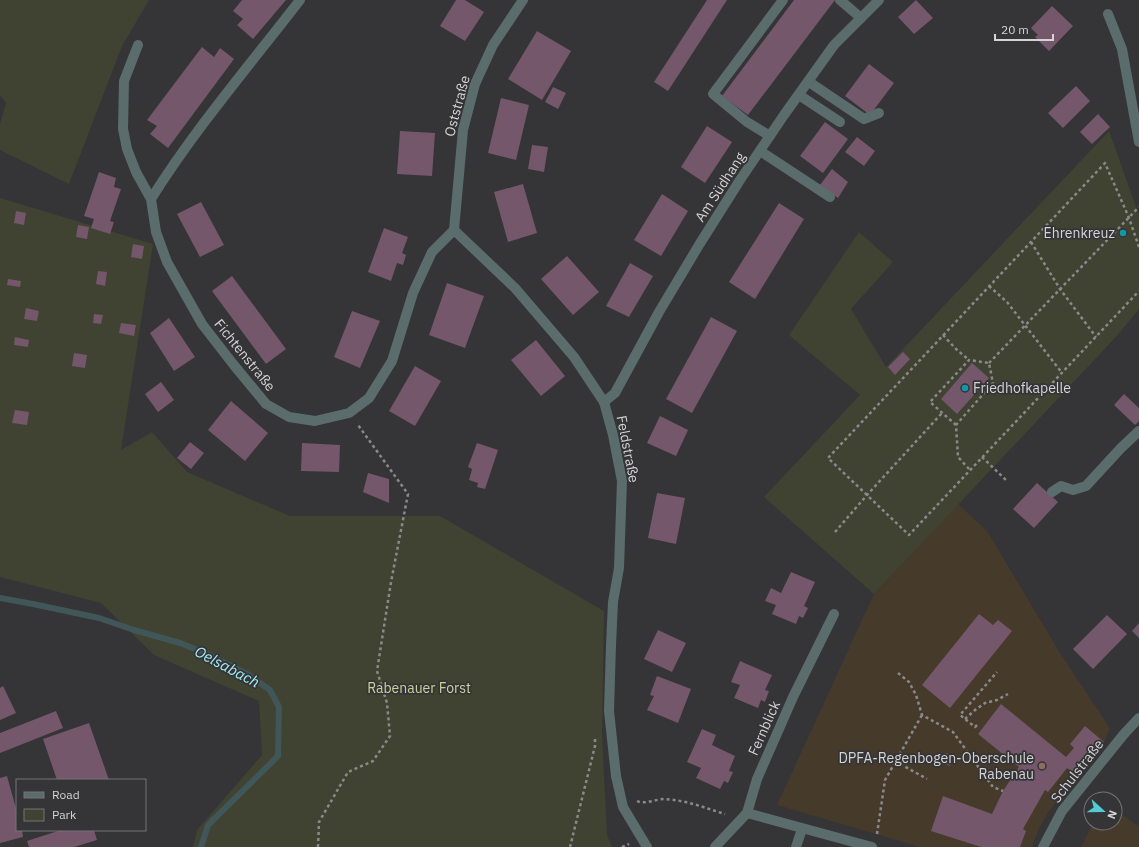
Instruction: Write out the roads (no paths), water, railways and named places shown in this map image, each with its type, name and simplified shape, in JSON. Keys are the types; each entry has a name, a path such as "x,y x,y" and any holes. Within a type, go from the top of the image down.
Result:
{"street":[{"path":"151,199 172,165 300,0"},
{"name":"Oststraße","path":"454,230 463,130 475,84 493,45 523,0"},
{"path":"770,136 747,122 713,94 783,0"},
{"path":"840,0 861,18"},
{"name":"Am Südhang","path":"604,402 615,393 699,245 770,136 834,46 879,0"},
{"path":"1108,14 1122,49 1139,142"},
{"name":"Fichtenstraße","path":"138,45 124,81 123,129 127,149 136,172 151,199 156,232 167,262 198,317 233,364 266,404 289,417 315,422 349,413 369,398 392,362 413,293 432,252 454,230"},
{"path":"809,82 864,119 879,113"},
{"path":"799,95 840,122"},
{"path":"760,152 830,197"},
{"name":"Feldstraße","path":"454,230 515,288 574,357 604,402 613,435 622,481 619,568 613,602 609,711 617,781 623,807 647,847"},
{"path":"1052,492 1061,486 1073,490 1086,486 1139,431"},
{"name":"Fernblick","path":"715,847 748,813 757,779 793,697 834,614"},
{"name":"Schulstraße","path":"1044,847 1062,811 1124,734 1139,718"},
{"path":"748,813 802,829 874,843"},
{"path":"796,847 802,829"}],"waterway":[{"name":"Oelsabach","path":"0,598 99,618 180,643 205,653 249,675 270,690 279,707 278,756 208,825 201,847"}],"place":[{"name":"Ehrenkreuz","path":"1123,233"},
{"name":"Friedhofkapelle","path":"965,388"},
{"name":"DPFA-Regenbogen-Oberschule Rabenau","path":"1042,766"}],"park label":[{"name":"Rabenauer Forst","path":"419,688"}]}
